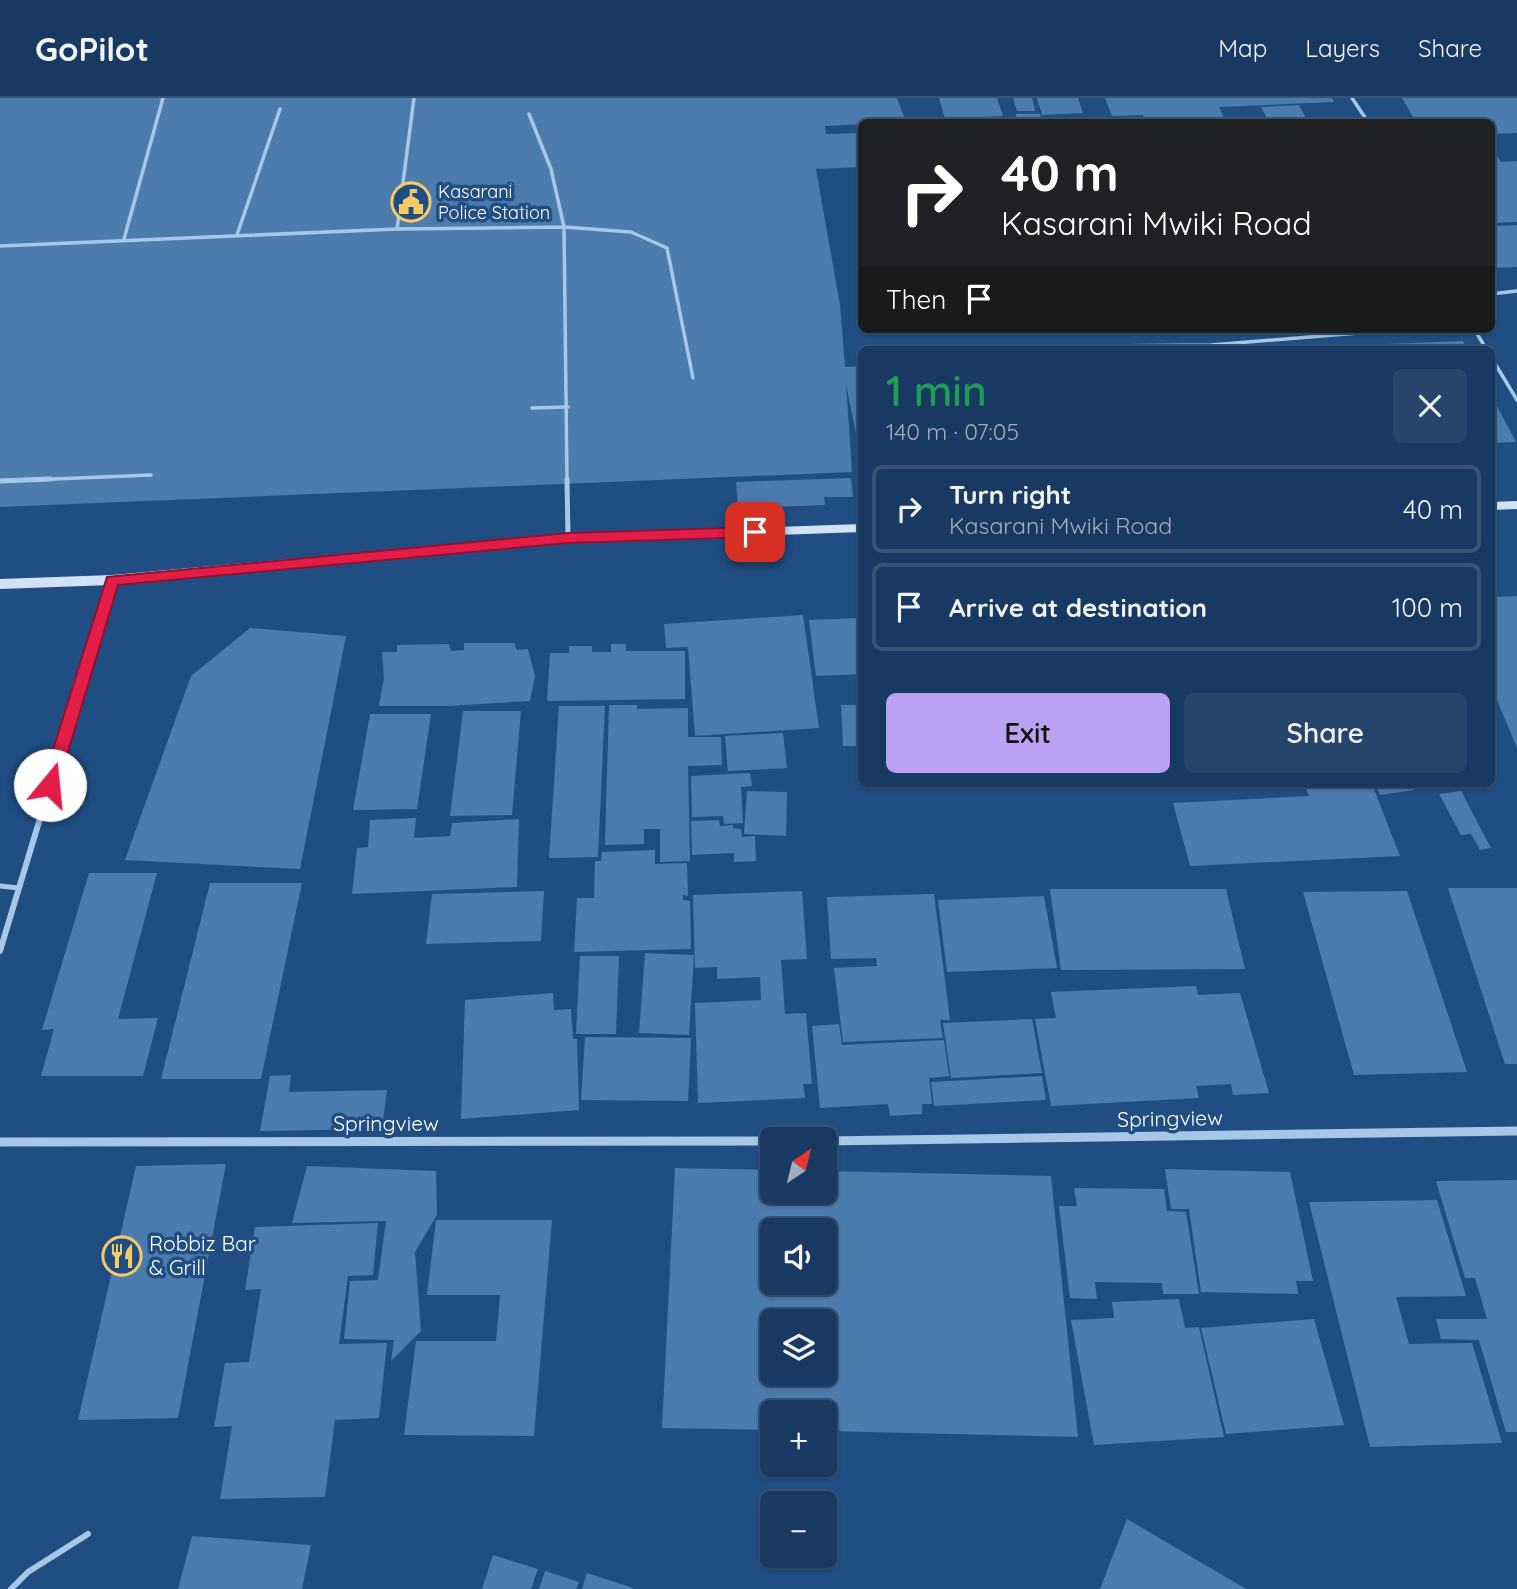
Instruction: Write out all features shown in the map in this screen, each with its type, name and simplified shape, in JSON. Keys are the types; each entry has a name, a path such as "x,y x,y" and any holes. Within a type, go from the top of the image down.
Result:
{"main road":[{"path":"1495,506 1517,505"},
{"path":"0,583 112,580 568,538 858,528"}],"street":[{"path":"0,951 112,580"},
{"name":"Springview","path":"837,1141 1517,1132"},
{"name":"Springview","path":"0,1142 760,1141"}],"lane":[{"path":"124,239 163,98"},
{"path":"397,229 414,98"},
{"path":"1352,98 1366,119"},
{"path":"237,235 280,109"},
{"path":"529,114 551,164 560,195 564,227 568,538"},
{"path":"0,246 397,229 616,229 654,239 667,248 693,378"},
{"path":"1495,293 1517,290"},
{"path":"1102,346 1211,345 1359,333"},
{"path":"1495,364 1517,400"},
{"path":"532,408 568,407"},
{"path":"0,481 151,475"},
{"path":"0,886 19,888"},
{"path":"11,1589 28,1572 88,1534"}],"building":[{"name":"Kasarani Police Station","path":"0,98 897,98 905,119 858,119 858,124 825,126 826,134 858,133 858,167 816,169 840,305 845,367 858,366 858,443 846,384 852,472 0,507"},
{"path":"939,98 997,98 1003,116 945,119"},
{"path":"1013,98 1032,98 1035,111 1017,111"},
{"path":"1037,98 1078,98 1083,113 1042,115"},
{"path":"1105,98 1332,98 1334,102 1219,107 1225,119 1145,119 1143,115 1112,116"},
{"path":"1402,98 1517,98 1517,133 1495,134 1495,119 1414,119"},
{"path":"1299,105 1306,119 1267,119 1261,107"},
{"path":"1016,114 1040,114 1041,119 1017,119"},
{"path":"1046,118 1086,119 1046,119"},
{"path":"1495,152 1501,162 1517,161 1517,222 1495,223"},
{"path":"1517,225 1517,267 1495,268 1495,226"},
{"path":"1463,341 1465,346 1337,346"},
{"path":"1495,403 1516,442 1495,443"},
{"path":"851,478 853,497 824,497 825,505 738,508 736,482"},
{"path":"1517,596 1517,748 1495,696 1495,597"},
{"path":"803,615 819,728 695,736 688,647 666,648 664,624"},
{"path":"858,618 858,674 816,676 809,620"},
{"path":"250,628 346,636 300,869 125,860 191,676"},
{"path":"464,643 514,643 517,650 528,649 535,676 530,701 448,706 379,706 384,678 382,652 397,652 397,645 449,644 451,651 464,650"},
{"path":"611,644 626,644 626,651 685,651 685,699 547,701 550,653 569,653 569,646 592,646 592,652 611,652"},
{"path":"609,705 637,705 637,709 688,708 688,737 721,737 722,765 688,766 690,861 660,862 660,829 644,829 644,844 605,845"},
{"path":"841,705 858,705 858,746 843,746"},
{"path":"559,706 605,706 598,857 549,858"},
{"path":"463,711 521,711 512,815 450,816"},
{"path":"370,714 431,714 417,809 353,810"},
{"path":"783,733 787,768 728,771 725,736"},
{"path":"750,773 752,786 741,787 743,823 724,824 723,816 692,817 691,776"},
{"path":"1305,787 1373,787 1400,856 1190,866 1173,803 1309,796"},
{"path":"1376,787 1412,787 1414,790 1380,795"},
{"path":"747,791 787,792 786,836 744,834"},
{"path":"1461,791 1491,848 1480,850 1471,834 1461,835 1439,794"},
{"path":"416,818 414,838 450,836 452,823 519,819 517,887 352,894 357,848 368,847 370,820"},
{"path":"719,820 720,826 733,825 733,828 741,829 742,837 755,836 756,861 734,862 734,853 692,855 691,821"},
{"path":"655,850 655,864 687,863 688,896 683,895 683,900 690,901 691,949 574,952 577,898 594,898 595,861 601,861 602,852"},
{"path":"89,873 157,873 118,1019 158,1018 143,1076 41,1076 54,1029 42,1030"},
{"path":"210,883 302,883 261,1079 161,1079"},
{"path":"1448,888 1517,888 1517,1064 1505,1064"},
{"path":"1050,889 1226,889 1245,969 1061,970"},
{"path":"544,891 541,941 426,944 432,894"},
{"path":"802,891 807,959 781,960 785,1014 806,1013 812,1084 803,1084 805,1098 698,1103 695,1003 761,1000 760,977 717,979 717,967 695,968 693,895"},
{"path":"1407,891 1467,1072 1354,1075 1303,892"},
{"path":"934,894 950,1020 940,1020 943,1038 843,1042 834,968 877,966 876,958 831,959 827,897"},
{"path":"1044,896 1057,968 947,972 938,900"},
{"path":"645,953 694,955 689,1035 639,1033"},
{"path":"580,956 619,956 616,1034 576,1034"},
{"path":"1196,986 1198,995 1240,993 1269,1093 1233,1095 1231,1084 1196,1086 1199,1098 1051,1106 1035,1019 1056,1018 1051,992"},
{"path":"553,993 554,1010 571,1009 573,1039 577,1039 579,1110 461,1119 465,1000"},
{"path":"1032,1019 1042,1073 951,1078 943,1023"},
{"path":"839,1024 842,1045 944,1040 949,1076 929,1078 932,1104 922,1104 922,1114 890,1116 888,1104 820,1108 812,1026"},
{"path":"585,1037 691,1038 688,1101 581,1100"},
{"path":"291,1075 289,1092 387,1090 382,1129 260,1131 270,1076"},
{"path":"1042,1076 1046,1100 934,1106 931,1082"},
{"path":"226,1164 178,1418 78,1420 136,1166"},
{"path":"307,1166 436,1171 437,1215 415,1252 421,1331 391,1361 394,1340 344,1339 350,1281 378,1280 386,1221 292,1223"},
{"path":"675,1168 760,1170 760,1204 837,1204 837,1171 1051,1176 1078,1437 837,1431 837,1400 760,1400 760,1430 662,1428"},
{"path":"1165,1169 1290,1172 1313,1281 1296,1281 1298,1294 1201,1292 1189,1209 1171,1209"},
{"path":"1517,1180 1517,1432 1506,1432 1479,1340 1441,1339 1436,1319 1487,1319 1475,1278 1465,1278 1436,1181"},
{"path":"1074,1188 1164,1189 1167,1211 1186,1212 1199,1294 1163,1294 1162,1283 1095,1282 1097,1299 1070,1298 1059,1206 1077,1206"},
{"path":"1437,1200 1466,1296 1396,1297 1409,1344 1472,1343 1502,1443 1370,1447 1309,1202"},
{"path":"436,1220 552,1220 534,1436 404,1435 416,1341 496,1341 500,1295 427,1295"},
{"path":"378,1223 373,1275 348,1276 339,1344 387,1343 379,1418 335,1420 325,1497 220,1499 232,1426 214,1427 225,1363 249,1362 261,1289 245,1290 255,1227"},
{"path":"1179,1299 1185,1328 1199,1327 1224,1437 1094,1445 1071,1320 1114,1318 1112,1302"},
{"path":"1314,1319 1344,1425 1226,1434 1201,1328"},
{"path":"1127,1519 1246,1589 1100,1589"},
{"path":"192,1536 311,1545 302,1589 178,1589"},
{"path":"493,1555 538,1569 531,1589 482,1589"},
{"path":"545,1571 579,1582 576,1589 539,1589"},
{"path":"587,1573 633,1588 633,1589 582,1589"}],"place":[{"name":"Kasarani Police Station","path":"411,202"},
{"name":"Robbiz Bar & Grill","path":"122,1256"}],"route":[{"path":"50,785 112,580 568,538 755,532"}]}
